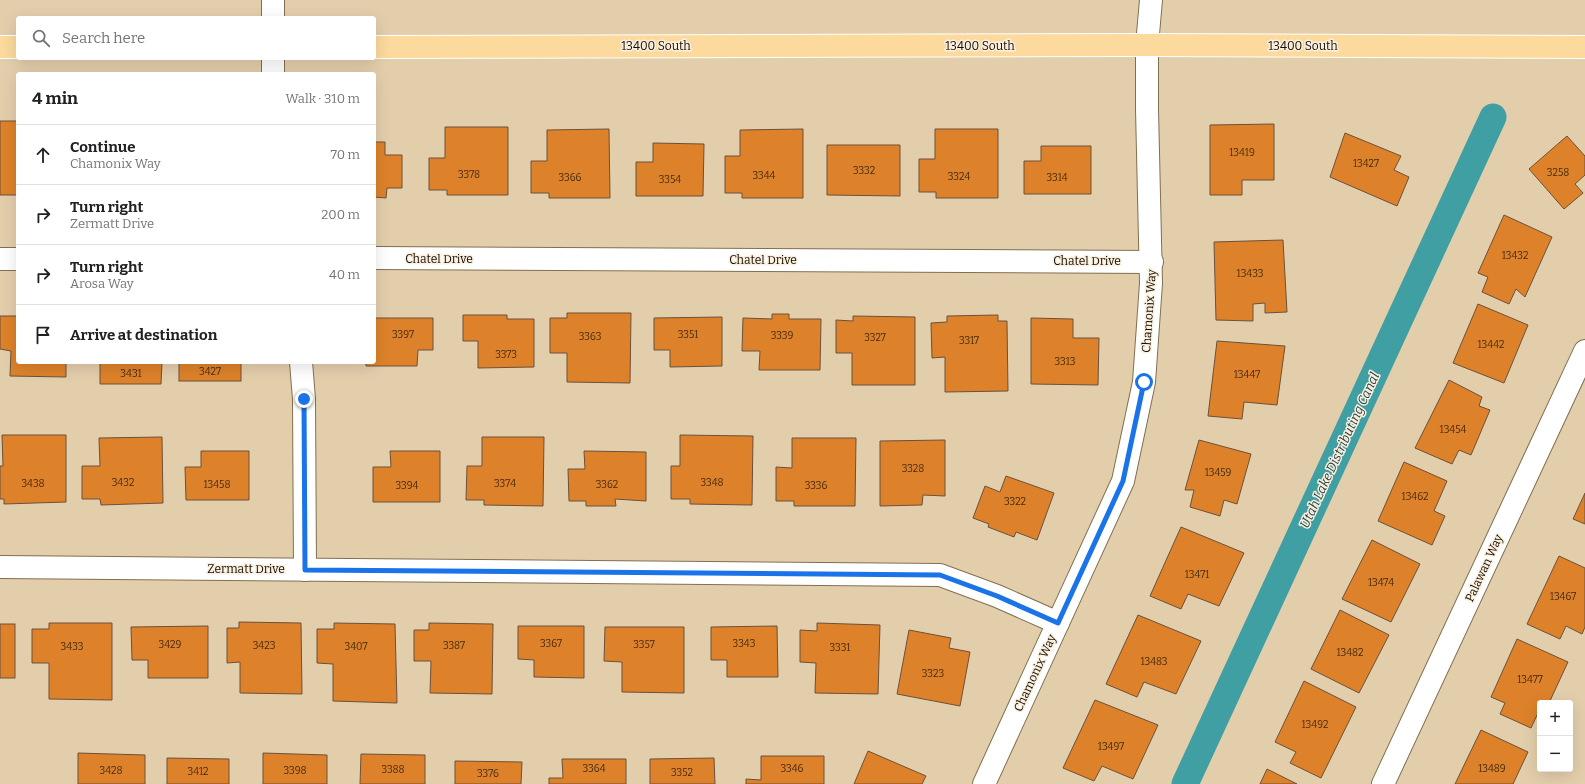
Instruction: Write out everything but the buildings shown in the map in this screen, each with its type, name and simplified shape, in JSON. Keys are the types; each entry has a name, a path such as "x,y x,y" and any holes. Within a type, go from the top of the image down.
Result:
{"main road":[{"path":"0,47 16,47"},
{"name":"13400 South","path":"376,47 1585,47"}],"street":[{"path":"273,0 273,16"},
{"name":"Chamonix Way","path":"984,784 1123,481 1144,382 1152,262 1149,222 1147,46 1151,0"},
{"path":"273,60 273,72"},
{"name":"Chatel Drive","path":"376,258 1152,262"},
{"path":"0,259 16,259"},
{"name":"Palawan Way","path":"1383,784 1585,351"},
{"path":"301,364 304,399 305,570"},
{"name":"Zermatt Drive","path":"0,567 940,575 997,596 1058,623"}],"waterway":[{"name":"Utah Lake Distributing Canal","path":"1185,784 1493,117"}],"route":[{"path":"304,399 305,570 940,575 997,596 1058,623 1123,481 1144,382"}]}
